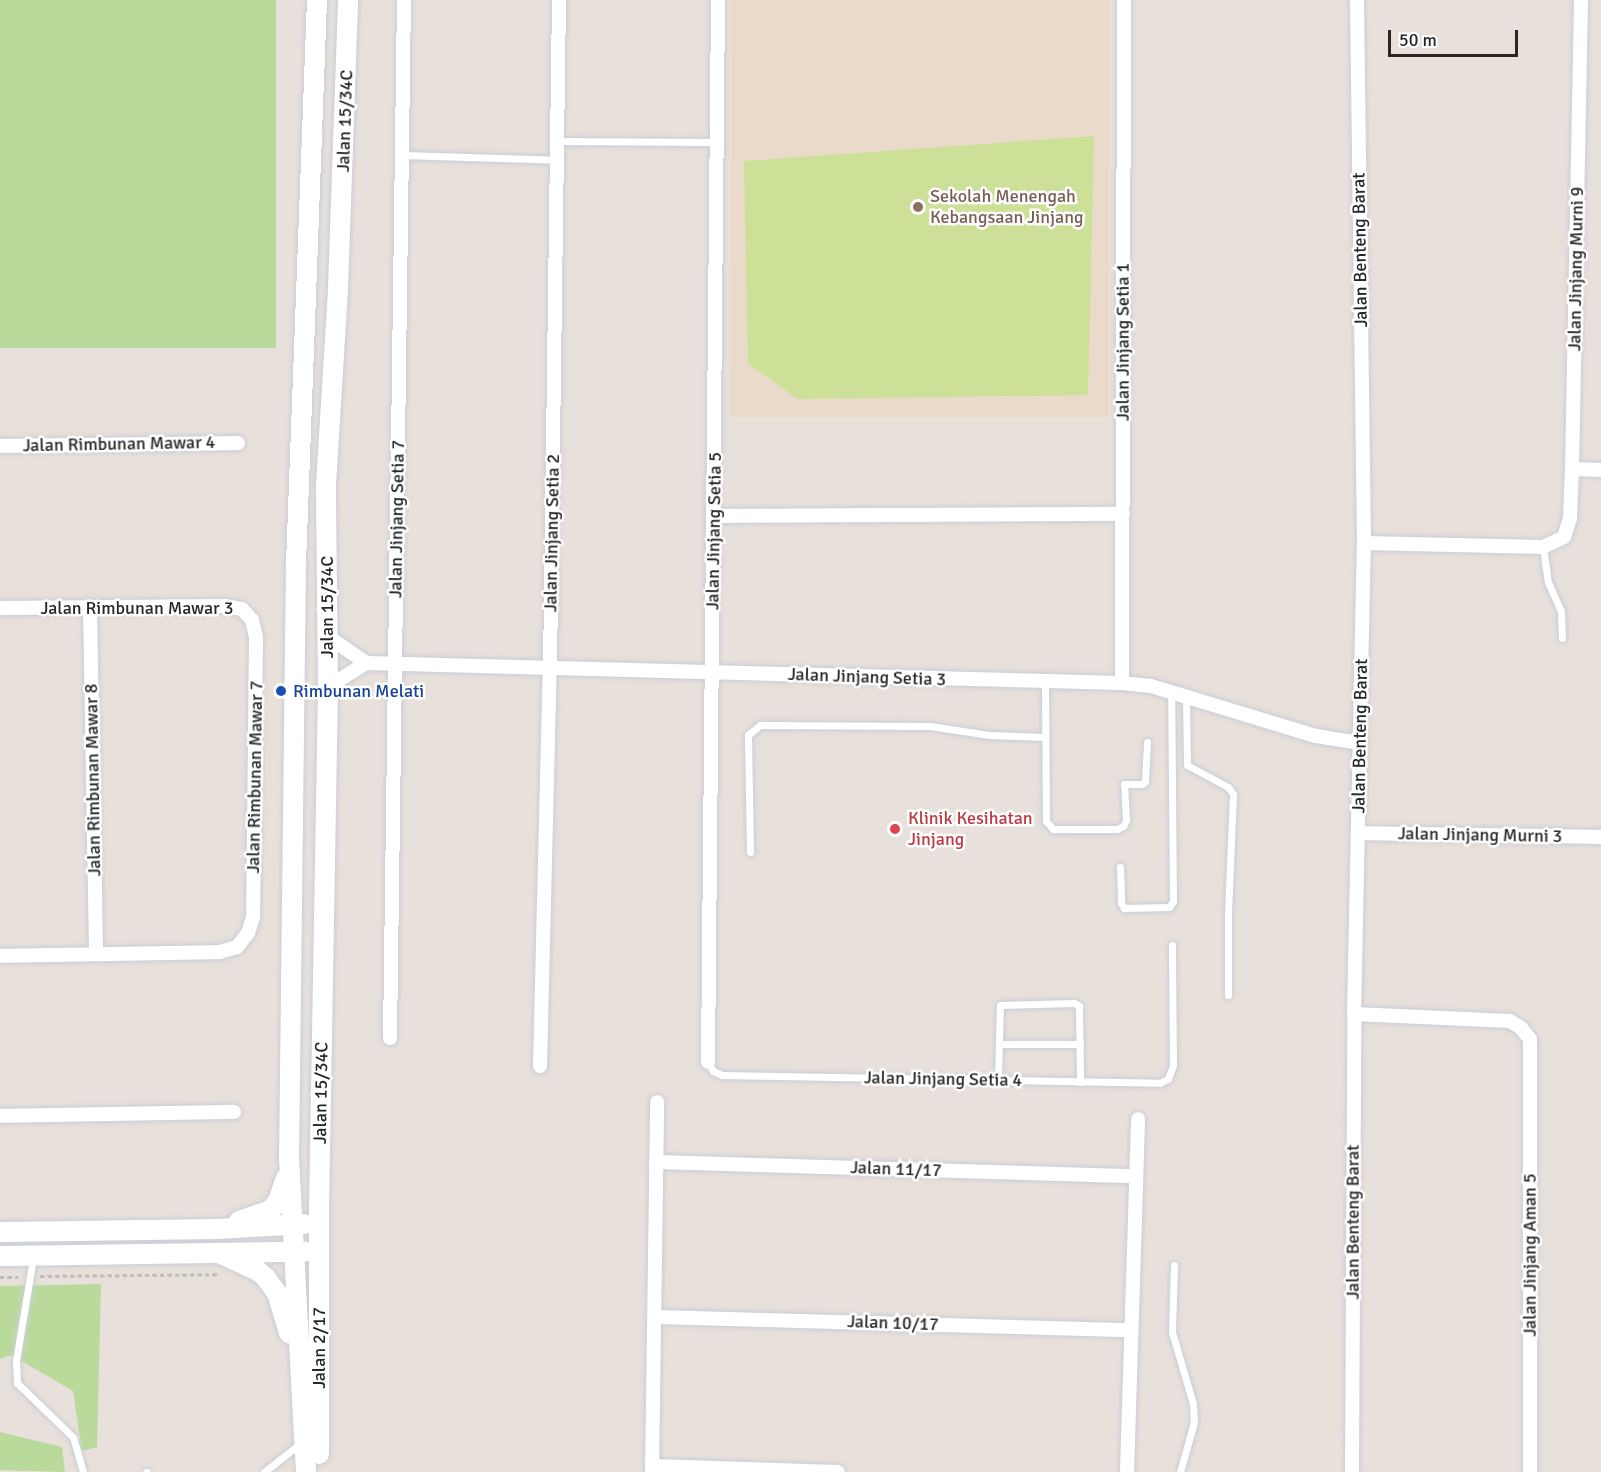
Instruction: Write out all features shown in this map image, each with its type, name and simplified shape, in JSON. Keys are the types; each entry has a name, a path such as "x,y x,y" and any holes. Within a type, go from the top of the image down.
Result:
{"street":[{"name":"Jalan 15/34C","path":"298,1358 290,1160 296,564 317,0"},
{"name":"Jalan 15/34C","path":"319,1223 328,687 326,485 338,288 348,0"},
{"name":"Jalan Jinjang Setia 7","path":"390,1038 404,0"},
{"name":"Jalan Jinjang Setia 2","path":"540,1066 550,668 559,0"},
{"name":"Jalan Jinjang Setia 5","path":"708,1062 718,0"},
{"name":"Jalan Jinjang Setia 1","path":"1122,684 1124,0"},
{"name":"Jalan Benteng Barat","path":"1352,1472 1354,1014 1364,543 1357,0"},
{"name":"Jalan Jinjang Murni 9","path":"1543,547 1564,537 1570,518 1581,0"},
{"name":"Jalan Rimbunan Mawar 4","path":"0,446 238,443"},
{"path":"1572,470 1601,470"},
{"path":"714,516 1123,514"},
{"path":"1364,543 1543,547"},
{"name":"Jalan Rimbunan Mawar 3","path":"0,608 226,606 242,609 252,620 256,637"},
{"name":"Jalan Rimbunan Mawar 8","path":"90,607 96,954"},
{"path":"326,635 366,663 328,687"},
{"name":"Jalan Rimbunan Mawar 7","path":"96,954 220,952 237,947 248,933 253,917 256,637"},
{"name":"Jalan Jinjang Setia 3","path":"366,663 1045,681 1151,686 1316,736 1360,743"},
{"name":"Jalan Jinjang Murni 3","path":"1359,833 1601,837"},
{"path":"0,956 96,954"},
{"name":"Jalan Jinjang Aman 5","path":"1354,1014 1510,1021 1521,1028 1530,1039 1530,1472"},
{"path":"657,1102 652,1469 838,1472"},
{"path":"0,1116 234,1112"},
{"path":"1127,1472 1138,1119"},
{"path":"217,1229 271,1210 285,1185 290,1160"},
{"name":"Jalan 11/17","path":"657,1161 1136,1176"},
{"path":"0,1232 217,1229 319,1223"},
{"name":"Jalan 2/17","path":"319,1223 319,1472"},
{"path":"216,1252 258,1271 266,1278 277,1293 298,1358"},
{"path":"0,1256 320,1252"},
{"name":"Jalan 10/17","path":"655,1317 1131,1330"},
{"name":"Jalan 2/17","path":"298,1358 306,1439 306,1472"}],"lane":[{"path":"558,141 717,142"},
{"path":"402,155 557,160"},
{"path":"1543,547 1548,582 1561,611 1562,638"},
{"path":"1045,681 1046,821 1053,829 1117,829 1126,820 1124,784 1142,784 1145,781 1147,742"},
{"path":"1120,867 1120,903 1124,908 1169,907 1173,901 1171,692"},
{"path":"1185,696 1187,765 1228,787 1233,794 1228,913 1228,995"},
{"path":"750,852 748,735 760,725 930,726 989,735 1045,737"},
{"name":"Jalan Jinjang Setia 4","path":"708,1062 713,1071 722,1075 1160,1083 1168,1079 1173,1065 1172,945"},
{"path":"998,1079 1000,1005 1074,1003 1080,1006 1080,1082"},
{"path":"999,1044 1080,1044"},
{"path":"34,1255 16,1361 17,1383 26,1395 73,1437 83,1472"},
{"path":"1174,1265 1172,1332 1193,1404 1194,1422 1180,1472"},
{"path":"264,1472 306,1439"}],"path":[{"path":"0,1277 224,1274"}],"shaded area":[{"name":"Sekolah Menengah Kebangsaan Jinjang","path":"731,0 1109,0 1109,417 731,417"}],"green space":[{"path":"0,0 276,0 276,348 0,348"},
{"path":"1094,136 1088,395 798,399 748,364 744,161"},
{"path":"101,1284 97,1447 82,1451 73,1391 11,1355 0,1359 0,1286"},
{"path":"0,1432 62,1447 65,1472 0,1470"}],"place":[{"name":"Sekolah Menengah Kebangsaan Jinjang","path":"918,207"},
{"name":"Rimbunan Melati","path":"281,691"},
{"name":"Klinik Kesihatan Jinjang","path":"895,829"}]}
